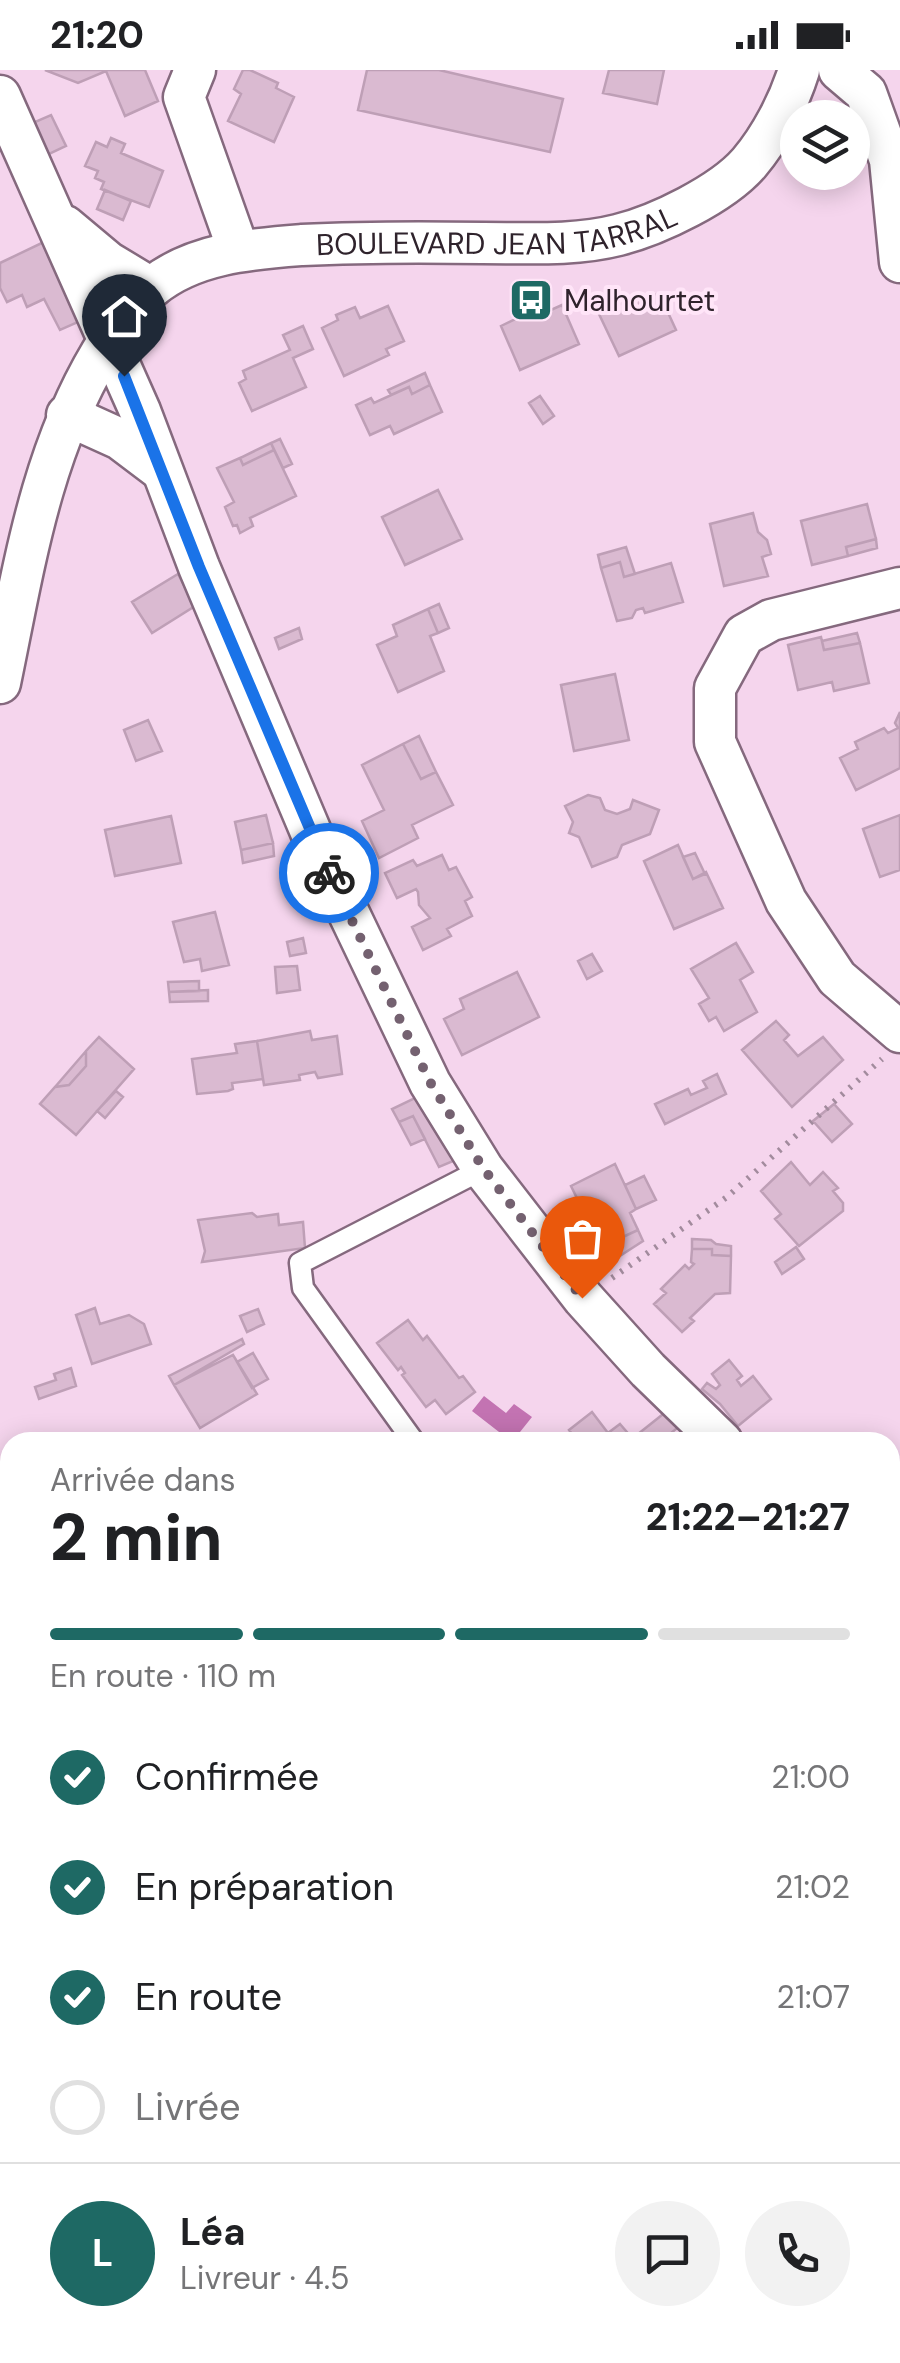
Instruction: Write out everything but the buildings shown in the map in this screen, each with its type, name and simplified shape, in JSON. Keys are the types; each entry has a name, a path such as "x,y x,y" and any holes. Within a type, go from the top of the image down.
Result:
{"street":[{"path":"195,70 184,97 238,249"},
{"name":"BOULEVARD JEAN TARRAL","path":"143,296 173,272 238,249 360,242 554,243 616,236 696,203 748,165 780,116 799,70"},
{"path":"839,70 866,94 890,160 900,262"},
{"path":"0,96 109,340 319,851 430,1082 483,1168 582,1298 712,1432"},
{"path":"0,683 47,474 67,415 109,340 143,296 58,221"},
{"path":"67,415 120,439 161,470"},
{"path":"893,1044 837,978 786,901 716,742 715,688 744,634 772,620 900,588"}],"lane":[{"path":"407,1432 303,1288 300,1264 483,1168"}],"path":[{"path":"582,1298 727,1197 893,1044"}],"shaded area":[{"path":"484,1396 506,1413 514,1404 532,1417 520,1432 499,1432 472,1411"}],"way so far":[{"path":"329,873 430,1082 483,1168 582,1298"}],"place":[{"name":"Malhourtet","path":"531,300"}],"route":[{"path":"124,376 199,567 329,873"}]}
